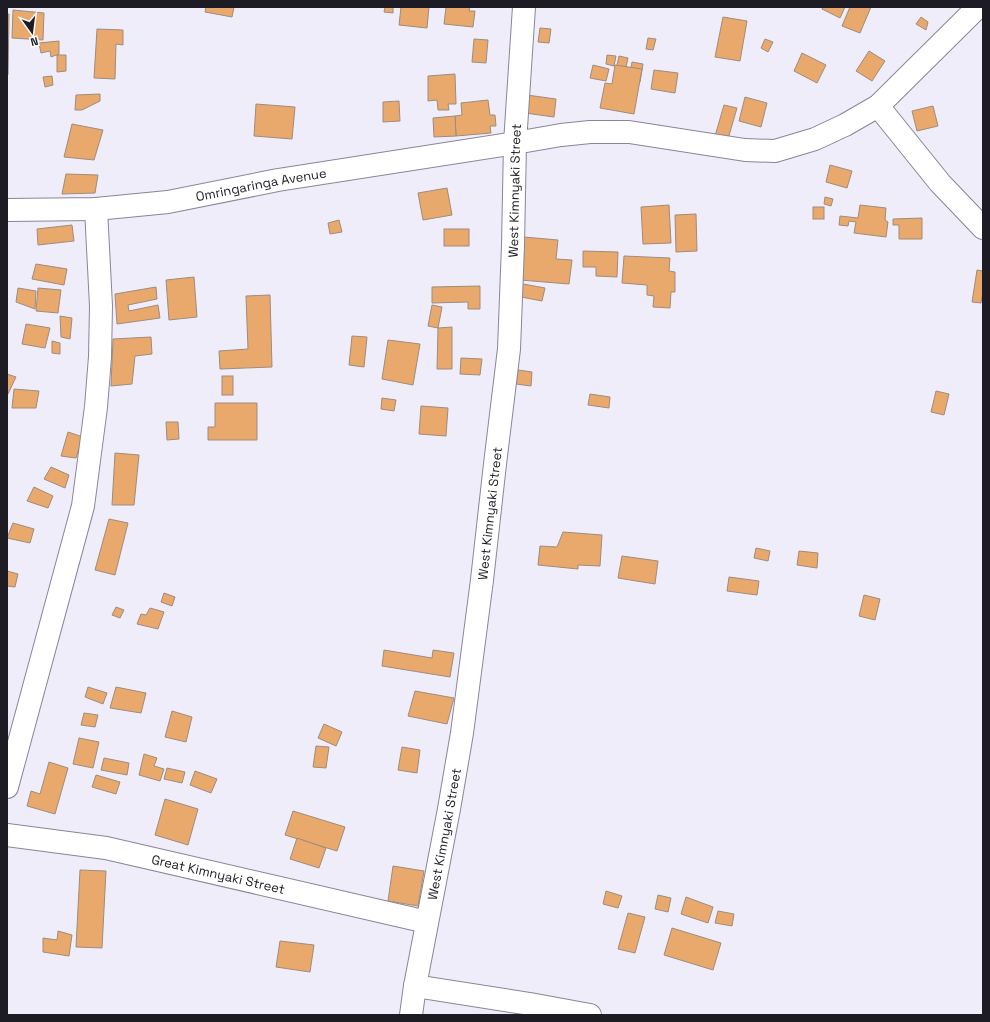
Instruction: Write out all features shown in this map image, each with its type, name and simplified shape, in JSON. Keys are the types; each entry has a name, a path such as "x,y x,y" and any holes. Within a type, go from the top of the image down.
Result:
{"street":[{"name":"West Kimnyaki Street","path":"411,1015 415,986 462,733 482,580 509,349 514,245 515,143 524,7"},
{"name":"Omringaringa Avenue","path":"7,210 96,209 168,202 278,180 561,135 590,132 629,132 745,150 775,151 816,139 878,106 978,7"},
{"path":"878,106 940,183 983,228"},
{"path":"7,787 83,506 96,406 100,357 101,306 96,209"},
{"name":"Great Kimnyaki Street","path":"7,835 106,848 427,922"},
{"path":"415,986 590,1015"}],"building":[{"path":"206,7 234,7 232,17 205,12"},
{"path":"385,7 393,7 393,13 384,12"},
{"path":"401,7 429,7 427,28 399,25"},
{"path":"446,7 470,7 469,11 475,11 473,27 444,24"},
{"path":"823,7 845,7 840,18 822,9"},
{"path":"850,7 871,7 860,33 842,26"},
{"path":"13,10 44,13 43,40 12,38"},
{"path":"7,14 9,14 8,75 7,75"},
{"path":"723,17 747,21 740,61 715,57"},
{"path":"921,17 928,22 926,30 916,24"},
{"path":"540,28 551,29 549,43 538,42"},
{"path":"97,29 123,30 123,45 116,44 115,79 94,78"},
{"path":"648,38 656,39 653,50 646,49"},
{"path":"474,39 488,40 486,63 472,62"},
{"path":"765,39 773,42 768,52 761,48"},
{"path":"59,41 59,54 51,57 50,51 41,53 39,43"},
{"path":"869,51 885,61 872,81 856,71"},
{"path":"802,53 826,65 817,83 794,71"},
{"path":"57,55 66,55 66,71 57,72"},
{"path":"607,55 616,56 614,66 606,64"},
{"path":"619,56 628,58 622,85 613,83"},
{"path":"632,62 643,64 640,82 629,80"},
{"path":"593,65 609,69 606,81 590,78"},
{"path":"615,65 642,69 634,114 600,108 605,83 612,84"},
{"path":"654,70 678,73 675,93 651,89"},
{"path":"455,74 456,104 448,104 449,110 438,110 437,100 428,101 428,76"},
{"path":"52,76 53,85 45,87 43,77"},
{"path":"100,94 100,101 82,110 75,110 76,95"},
{"path":"527,95 556,99 554,117 525,113"},
{"path":"745,97 767,103 761,127 739,121"},
{"path":"488,100 490,115 495,115 496,126 490,126 491,133 456,136 455,116 462,115 461,103"},
{"path":"399,101 400,121 383,122 383,102"},
{"path":"256,104 295,107 292,139 254,136"},
{"path":"724,105 737,108 728,139 715,136"},
{"path":"933,106 938,126 917,131 912,111"},
{"path":"455,116 456,136 434,137 433,118"},
{"path":"72,124 103,130 94,160 64,157"},
{"path":"830,165 852,171 847,188 826,182"},
{"path":"66,174 98,175 95,193 62,194"},
{"path":"447,188 452,215 423,220 418,193"},
{"path":"825,197 833,199 831,206 824,204"},
{"path":"669,205 671,243 643,244 641,207"},
{"path":"860,205 886,208 885,220 888,222 886,237 854,233 856,222 849,221 848,226 839,225 840,216 858,218"},
{"path":"813,207 824,207 824,219 813,219"},
{"path":"696,214 697,251 676,252 675,215"},
{"path":"922,218 922,239 899,239 899,225 893,225 893,219"},
{"path":"339,220 342,232 330,234 328,223"},
{"path":"72,225 74,241 38,245 37,229"},
{"path":"444,229 469,229 469,246 444,246"},
{"path":"524,237 558,240 556,259 572,260 569,284 520,280"},
{"path":"583,251 618,252 617,277 596,276 596,267 583,267"},
{"path":"624,256 670,258 669,271 675,272 675,292 671,292 670,308 653,307 654,296 647,295 647,285 622,283"},
{"path":"36,264 67,269 64,285 32,279"},
{"path":"977,270 983,271 983,292 981,303 972,302"},
{"path":"194,277 197,317 169,320 166,280"},
{"path":"518,283 545,288 542,301 516,296"},
{"path":"480,286 480,309 468,309 468,302 432,303 432,287"},
{"path":"156,287 157,299 128,305 129,311 158,305 160,318 117,324 115,294"},
{"path":"18,288 36,291 35,309 16,302"},
{"path":"38,288 61,290 58,313 36,311"},
{"path":"270,295 272,367 220,369 219,351 248,349 246,296"},
{"path":"432,305 442,307 438,328 428,326"},
{"path":"60,316 72,318 70,339 61,337"},
{"path":"26,324 50,328 45,348 22,344"},
{"path":"452,327 452,369 437,369 438,328"},
{"path":"352,336 367,337 364,367 349,365"},
{"path":"151,337 152,354 135,356 132,384 111,386 113,339"},
{"path":"388,340 420,344 413,385 382,379"},
{"path":"52,341 60,343 60,354 52,353"},
{"path":"461,358 482,359 480,375 460,374"},
{"path":"518,370 532,372 531,386 516,384"},
{"path":"7,374 16,377 8,394 7,394"},
{"path":"222,376 233,376 233,395 222,395"},
{"path":"14,389 39,391 36,408 12,408"},
{"path":"936,391 949,394 944,415 931,412"},
{"path":"590,394 610,397 609,408 588,405"},
{"path":"382,398 396,400 394,411 381,409"},
{"path":"215,403 257,403 257,440 208,440 208,427 215,427"},
{"path":"421,406 448,408 446,436 419,434"},
{"path":"166,422 178,422 179,439 167,440"},
{"path":"68,432 83,437 76,458 61,456"},
{"path":"115,453 139,455 134,505 112,505"},
{"path":"51,467 69,475 65,488 44,479"},
{"path":"34,487 53,496 48,508 27,501"},
{"path":"109,519 128,523 115,575 95,570"},
{"path":"13,523 34,529 30,543 7,538"},
{"path":"563,532 602,535 600,566 578,565 578,569 538,565 540,546 557,547"},
{"path":"756,548 770,551 768,561 754,558"},
{"path":"799,551 818,553 817,568 797,565"},
{"path":"622,556 658,561 655,584 618,578"},
{"path":"7,571 18,574 15,587 7,586"},
{"path":"729,577 759,581 757,595 727,591"},
{"path":"164,593 175,597 172,606 161,602"},
{"path":"864,595 880,599 875,620 859,616"},
{"path":"116,607 124,610 120,618 112,615"},
{"path":"150,608 164,612 158,629 137,624 141,614 146,615"},
{"path":"384,650 432,658 433,650 454,653 450,677 382,666"},
{"path":"88,687 107,693 103,704 85,697"},
{"path":"116,687 146,693 141,713 110,708"},
{"path":"415,691 454,698 447,724 408,716"},
{"path":"172,711 192,717 186,742 165,737"},
{"path":"84,713 98,715 95,727 81,725"},
{"path":"324,724 342,732 336,746 318,738"},
{"path":"79,738 99,742 93,768 73,764"},
{"path":"316,746 329,747 326,768 313,767"},
{"path":"402,747 420,750 417,773 398,770"},
{"path":"144,754 157,758 154,766 164,769 160,781 139,775"},
{"path":"104,758 129,763 127,775 101,770"},
{"path":"49,762 68,768 55,814 27,806 31,791 40,794"},
{"path":"167,768 185,772 182,783 164,779"},
{"path":"195,771 217,779 211,793 190,785"},
{"path":"96,775 120,782 116,794 92,787"},
{"path":"165,799 198,809 188,845 155,835"},
{"path":"293,811 345,827 337,851 285,835"},
{"path":"297,838 326,848 319,868 290,859"},
{"path":"393,866 424,871 418,906 388,901"},
{"path":"80,870 106,871 102,948 76,947"},
{"path":"606,891 622,896 618,908 603,904"},
{"path":"658,895 671,898 668,912 655,909"},
{"path":"686,897 713,907 708,923 681,914"},
{"path":"718,911 734,914 732,926 715,923"},
{"path":"628,913 645,917 635,953 618,949"},
{"path":"672,928 721,943 713,970 664,955"},
{"path":"58,931 72,935 69,956 43,952 43,938 57,940"},
{"path":"280,941 314,945 310,972 276,967"}]}
